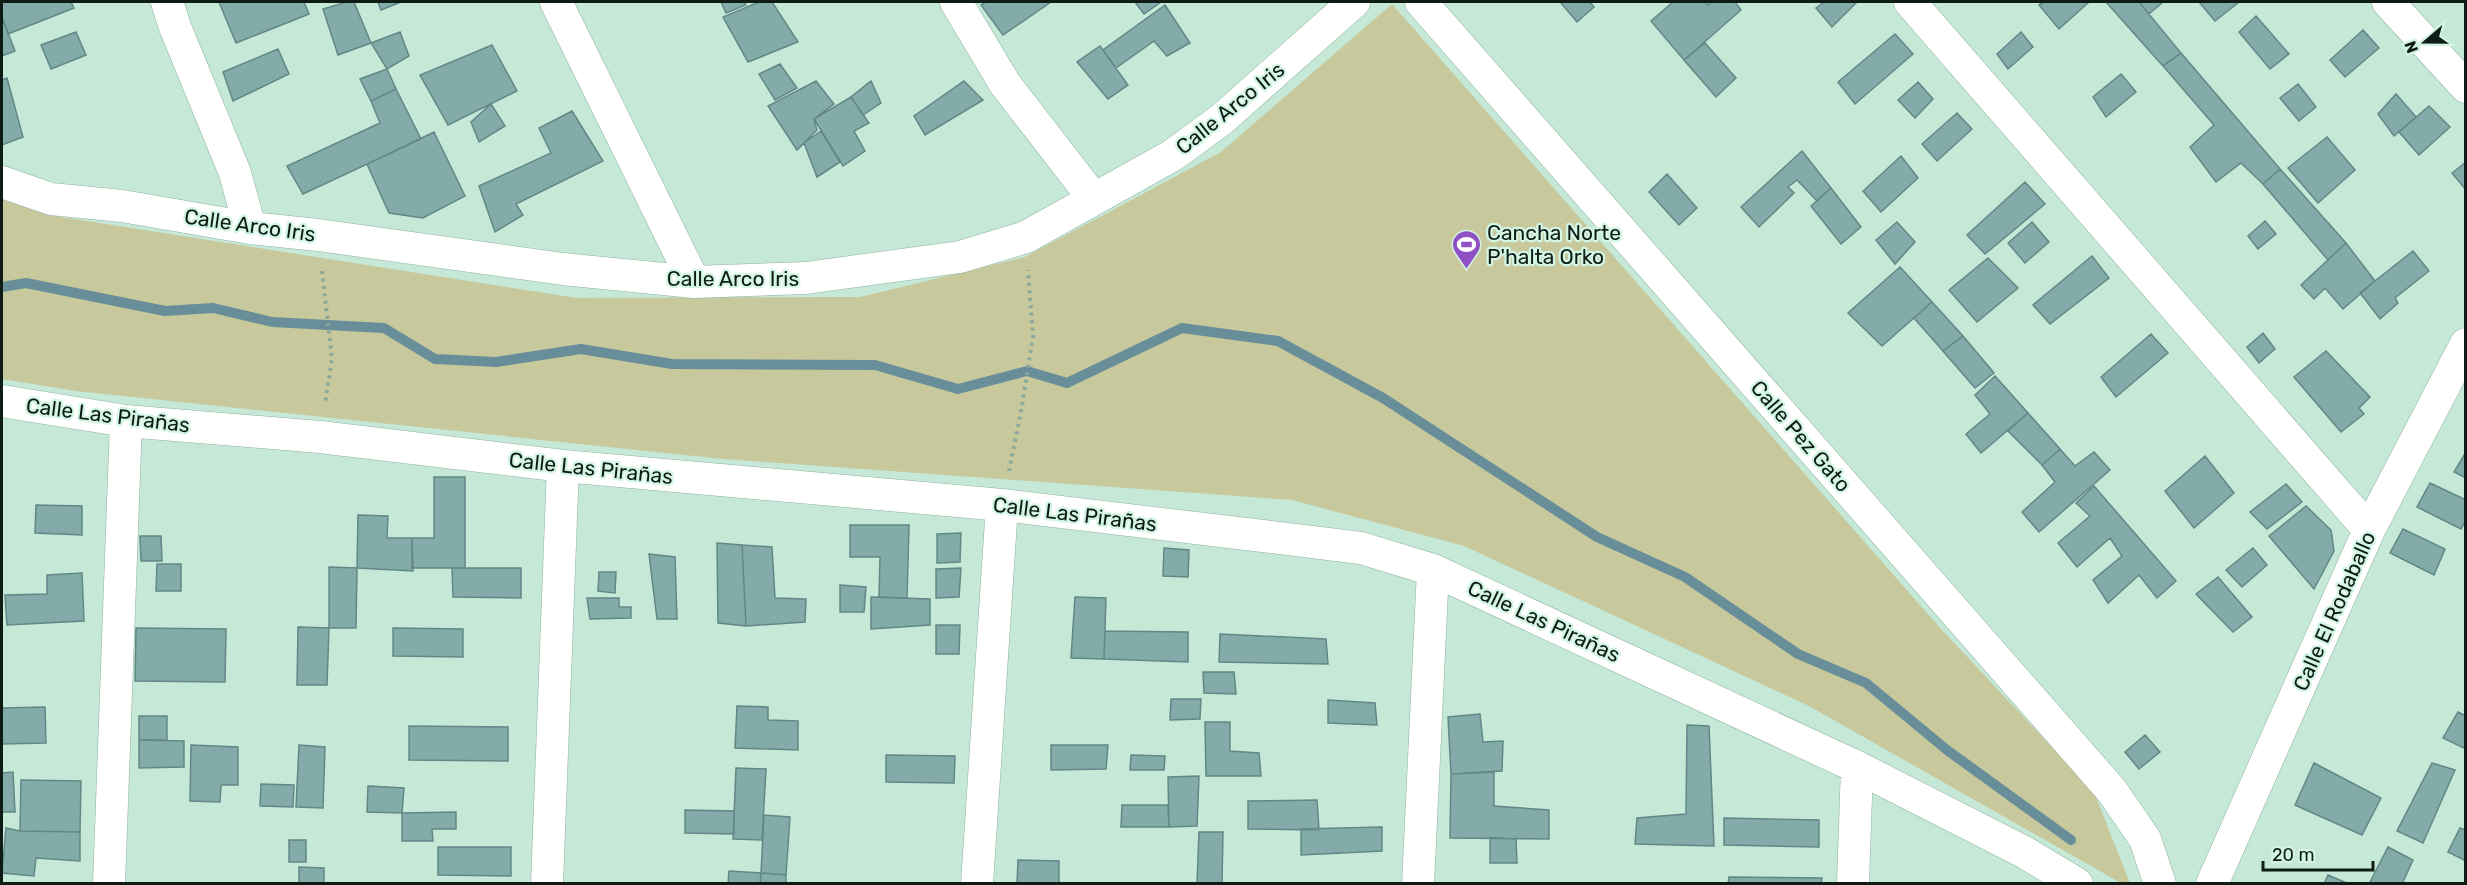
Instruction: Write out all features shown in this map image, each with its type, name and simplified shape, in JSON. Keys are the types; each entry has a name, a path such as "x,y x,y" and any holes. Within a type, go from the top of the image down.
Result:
{"street":[{"path":"166,2 236,173 250,228"},
{"path":"556,2 694,282"},
{"path":"956,2 1005,84 1094,199"},
{"name":"Calle Arco Iris","path":"2,182 51,199 122,206 250,228 318,235 563,269 694,282 806,278 960,257 1026,237 1173,155 1222,119 1354,2"},
{"name":"Calle Pez Gato","path":"1421,2 2112,791 2145,839 2160,884"},
{"path":"1910,2 2369,530"},
{"path":"2388,2 2466,87"},
{"name":"Calle El Rodaballo","path":"2212,884 2369,530 2466,344"},
{"name":"Calle Las Pirañas","path":"2,401 126,421 320,437 563,466 1002,505 1361,548 1433,570 1857,767 2024,852 2077,884"},
{"path":"108,884 126,421"},
{"path":"547,884 563,466"},
{"path":"977,884 1002,505"},
{"path":"1418,884 1433,570"},
{"path":"1853,884 1857,767"}],"path":[{"path":"318,235 332,359 320,437"},
{"path":"1002,505 1023,406 1033,336 1026,237"}],"green space":[{"path":"1392,4 1941,629 2094,792 2130,883 2121,883 1809,706 1464,546 1292,500 723,459 76,391 2,379 2,196 61,217 577,298 860,297 1025,257 1221,152"}],"building":[{"path":"2,2 71,2 74,8 8,34 2,17"},
{"path":"219,2 304,2 309,14 236,43"},
{"path":"354,2 371,43 338,55 323,9"},
{"path":"378,2 401,2 381,10"},
{"path":"721,2 744,2 746,5 726,13"},
{"path":"759,2 772,2 798,42 748,62 723,17"},
{"path":"986,2 1051,2 1003,35 981,5"},
{"path":"1135,2 1161,2 1144,14"},
{"path":"1562,2 1590,2 1594,7 1577,22"},
{"path":"1673,2 1705,2 1708,5 1712,2 1735,2 1741,10 1684,60 1651,21"},
{"path":"1824,2 1857,2 1832,27 1816,8"},
{"path":"2044,2 2089,2 2059,29 2039,5"},
{"path":"2106,2 2139,2 2181,53 2163,66"},
{"path":"2139,2 2163,2 2149,14"},
{"path":"2199,2 2239,2 2215,21"},
{"path":"1165,5 1190,43 1167,56 1154,41 1116,68 1103,50"},
{"path":"2256,16 2289,54 2270,69 2239,32"},
{"path":"2,17 15,51 2,56"},
{"path":"2363,30 2379,48 2345,77 2330,60"},
{"path":"76,32 86,55 51,69 41,45"},
{"path":"400,32 409,56 387,69 371,43"},
{"path":"2021,32 2033,47 2008,69 1997,54"},
{"path":"1895,34 1913,54 1855,104 1838,82"},
{"path":"1705,43 1736,78 1716,97 1684,60"},
{"path":"492,45 517,91 448,125 420,75"},
{"path":"1100,46 1128,85 1108,99 1077,62"},
{"path":"278,49 289,74 233,101 223,72"},
{"path":"2181,53 2280,169 2263,184 2241,163 2216,182 2190,147 2214,125 2163,66"},
{"path":"780,64 797,88 775,100 759,74"},
{"path":"387,69 396,89 371,101 360,79"},
{"path":"2121,74 2136,92 2106,117 2093,97"},
{"path":"7,78 23,137 2,145 2,80"},
{"path":"816,81 834,104 814,119 817,130 797,150 768,106"},
{"path":"871,81 881,103 863,115 851,97"},
{"path":"964,81 983,100 925,135 914,116"},
{"path":"1918,82 1933,99 1915,118 1898,100"},
{"path":"2298,84 2316,107 2299,121 2280,98"},
{"path":"396,89 421,139 303,194 287,166 380,123 371,101"},
{"path":"2396,94 2416,117 2394,136 2378,114"},
{"path":"851,97 869,123 854,131 865,151 843,166 814,119"},
{"path":"491,104 505,126 479,142 471,122"},
{"path":"2429,106 2450,127 2419,155 2399,132"},
{"path":"572,111 603,161 516,204 523,215 495,232 479,186 551,153 539,128"},
{"path":"1957,113 1972,129 1937,161 1922,144"},
{"path":"821,131 840,162 817,177 804,143"},
{"path":"434,132 465,196 423,218 389,213 367,164"},
{"path":"2327,137 2355,170 2318,203 2288,168"},
{"path":"1802,151 1831,188 1817,201 1797,180 1788,187 1794,193 1759,227 1741,207"},
{"path":"1901,156 1918,178 1881,212 1863,191"},
{"path":"2466,162 2466,190 2452,173"},
{"path":"2280,169 2346,243 2328,260 2263,184"},
{"path":"1667,174 1697,208 1679,225 1649,192"},
{"path":"2025,182 2045,204 1985,254 1967,235"},
{"path":"1831,188 1861,227 1841,244 1811,206"},
{"path":"2265,221 2276,234 2258,249 2248,236"},
{"path":"1897,222 1915,242 1895,264 1876,240"},
{"path":"2032,222 2049,242 2025,263 2008,243"},
{"path":"2346,243 2375,281 2343,309 2325,288 2314,299 2301,285"},
{"path":"2413,251 2429,271 2395,298 2398,303 2380,319 2360,293"},
{"path":"2092,256 2109,278 2050,324 2033,305"},
{"path":"1988,258 2018,288 1977,322 1949,290"},
{"path":"1900,267 1932,302 1882,346 1848,313"},
{"path":"1932,302 1963,336 1943,351 1914,318"},
{"path":"2263,333 2275,349 2259,363 2247,347"},
{"path":"2151,334 2168,353 2116,397 2101,377"},
{"path":"1963,336 1994,373 1975,388 1943,351"},
{"path":"2326,351 2370,397 2359,408 2364,414 2341,432 2294,377"},
{"path":"1995,376 2028,413 1981,453 1966,434 1990,414 1975,395"},
{"path":"2028,413 2060,449 2042,465 2008,431"},
{"path":"2060,449 2075,466 2094,452 2110,470 2039,532 2022,512 2055,482 2042,465"},
{"path":"2466,452 2466,478 2454,472"},
{"path":"2205,456 2234,493 2194,528 2165,491"},
{"path":"434,477 465,477 465,568 412,568 412,538 434,538"},
{"path":"2430,483 2466,500 2466,519 2461,529 2417,507"},
{"path":"2286,484 2302,502 2267,529 2250,512"},
{"path":"2094,486 2176,581 2157,598 2139,575 2108,603 2093,580 2122,556 2110,538 2077,567 2058,543 2090,516 2076,503"},
{"path":"36,505 82,506 82,535 35,533"},
{"path":"2306,506 2331,530 2334,551 2314,589 2269,536"},
{"path":"358,515 388,516 387,538 412,538 413,571 357,568"},
{"path":"850,525 909,525 907,598 879,597 880,557 850,557"},
{"path":"2403,529 2445,549 2434,575 2390,553"},
{"path":"961,533 960,562 937,563 937,534"},
{"path":"140,536 161,536 162,561 141,561"},
{"path":"717,543 742,545 746,626 718,623"},
{"path":"742,545 772,547 775,598 806,599 805,622 746,626"},
{"path":"1164,548 1189,550 1188,577 1163,576"},
{"path":"2253,548 2267,565 2242,587 2226,570"},
{"path":"649,554 675,557 677,619 657,619"},
{"path":"157,564 181,564 181,591 156,591"},
{"path":"329,567 357,568 356,628 329,628"},
{"path":"452,568 521,568 521,598 453,597"},
{"path":"961,568 959,597 936,598 936,569"},
{"path":"599,572 616,572 615,593 598,591"},
{"path":"82,573 84,621 7,625 5,595 47,594 47,575"},
{"path":"2218,577 2252,617 2233,632 2196,594"},
{"path":"840,585 866,587 864,612 840,612"},
{"path":"871,597 930,599 930,625 871,629"},
{"path":"1075,597 1106,598 1104,659 1071,658"},
{"path":"587,598 619,598 619,607 631,607 631,618 590,619"},
{"path":"936,625 960,625 959,654 936,654"},
{"path":"298,627 329,628 327,685 297,685"},
{"path":"136,628 226,629 225,682 135,681"},
{"path":"393,628 463,629 463,657 393,656"},
{"path":"1105,631 1188,632 1188,662 1104,659"},
{"path":"1220,634 1326,639 1328,664 1219,662"},
{"path":"1203,672 1234,672 1236,694 1204,693"},
{"path":"1171,699 1201,699 1200,719 1170,720"},
{"path":"1328,700 1375,703 1377,725 1328,723"},
{"path":"737,706 768,707 768,720 798,721 798,750 735,748"},
{"path":"45,707 46,743 2,744 2,708"},
{"path":"2458,712 2466,716 2466,749 2443,738"},
{"path":"1480,714 1483,742 1503,741 1502,771 1451,774 1448,717"},
{"path":"139,716 167,716 167,740 139,740"},
{"path":"1205,722 1230,722 1230,751 1259,753 1261,776 1206,776"},
{"path":"1687,725 1709,726 1714,846 1635,844 1637,818 1686,814"},
{"path":"409,726 508,727 508,761 409,760"},
{"path":"2145,735 2160,752 2139,769 2125,752"},
{"path":"139,740 184,741 184,767 139,768"},
{"path":"191,745 238,747 238,785 221,785 220,802 190,801"},
{"path":"299,745 325,747 323,808 296,807"},
{"path":"1051,745 1108,745 1106,769 1051,770"},
{"path":"886,755 955,756 954,783 886,782"},
{"path":"1131,755 1165,756 1164,770 1130,770"},
{"path":"2314,763 2381,798 2362,835 2295,805"},
{"path":"2432,763 2455,770 2423,843 2397,831"},
{"path":"736,768 766,769 762,840 733,839"},
{"path":"13,772 15,812 2,812 2,773"},
{"path":"1494,772 1494,806 1549,810 1549,839 1450,838 1451,774"},
{"path":"1199,776 1197,826 1169,827 1168,777"},
{"path":"21,780 81,781 80,832 20,831"},
{"path":"261,784 294,785 293,807 260,806"},
{"path":"368,786 404,788 402,813 367,812"},
{"path":"1317,800 1319,830 1248,829 1248,801"},
{"path":"1122,805 1168,805 1169,827 1121,827"},
{"path":"685,810 734,811 734,834 685,833"},
{"path":"456,812 456,829 432,829 433,841 402,841 402,813"},
{"path":"764,815 790,817 786,875 761,873"},
{"path":"1724,818 1819,820 1819,847 1724,845"},
{"path":"1382,827 1382,851 1301,855 1301,829"},
{"path":"6,828 20,831 80,832 80,861 36,858 34,876 2,873"},
{"path":"2460,828 2466,830 2466,861 2448,852"},
{"path":"1199,832 1223,832 1222,884 1197,884"},
{"path":"1490,838 1516,839 1517,863 1490,863"},
{"path":"289,840 306,840 306,862 289,862"},
{"path":"438,847 511,847 511,876 438,875"},
{"path":"2388,847 2413,860 2402,884 2369,884"},
{"path":"1018,860 1059,861 1059,884 1017,884"},
{"path":"299,867 324,868 324,884 299,884"},
{"path":"729,871 761,873 760,884 728,884"},
{"path":"761,873 786,875 786,884 760,884"},
{"path":"2328,875 2349,884 2324,884"},
{"path":"1729,877 1822,878 1821,884 1728,884"}],"waterway":[{"path":"2,287 26,283 165,311 213,308 272,322 384,328 435,359 496,362 581,349 672,364 875,365 958,389 1027,371 1067,383 1182,328 1278,341 1383,398 1597,537 1685,577 1798,654 1866,683 1947,750 2071,840"}],"place":[{"name":"Cancha Norte P'halta Orko","path":"1466,270"}]}
